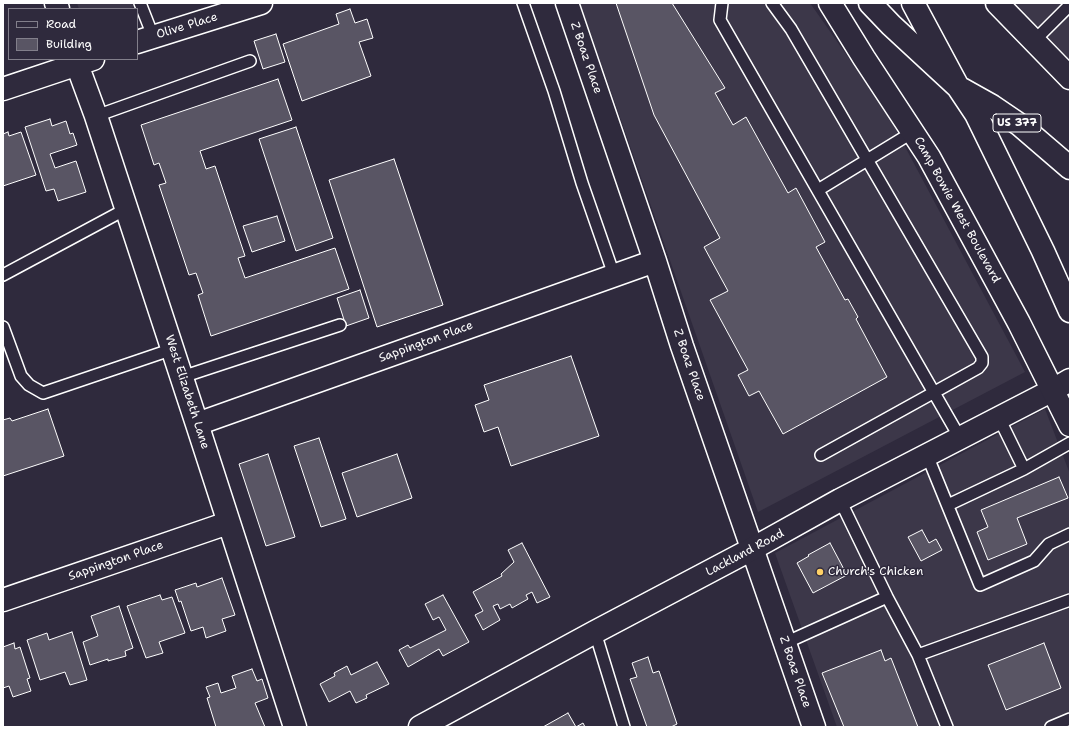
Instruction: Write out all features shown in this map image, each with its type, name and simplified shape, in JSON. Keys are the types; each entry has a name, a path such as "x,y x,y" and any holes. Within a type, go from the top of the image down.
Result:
{"street":[{"name":"Olive Place","path":"145,39 260,3"},
{"name":"Z Boaz Place","path":"567,3 655,261 682,346 814,727"},
{"name":"Camp Bowie West Boulevard","path":"830,3 929,156 1019,323 1062,385 1070,425"},
{"name":"US 377","path":"870,3 891,25 958,87 992,106 1020,125 1070,168"},
{"path":"913,3 958,87 976,114 1065,285 1070,311"},
{"path":"997,3 1070,78"},
{"path":"3,89 82,61"},
{"name":"West Elizabeth Lane","path":"82,61 96,116 295,727"},
{"name":"Sappington Place","path":"197,424 655,261"},
{"name":"Lackland Road","path":"420,727 752,549 840,500 1062,385"},
{"name":"Sappington Place","path":"3,600 228,522"}],"lane":[{"path":"140,3 145,39"},
{"path":"523,3 554,91 582,183 614,275"},
{"path":"722,3 720,20 960,438"},
{"path":"772,3 791,29 982,357 982,363 978,368 821,455"},
{"path":"1034,41 1066,8"},
{"path":"96,116 250,61"},
{"path":"818,190 913,132"},
{"path":"3,275 126,209"},
{"path":"182,377 340,326"},
{"path":"3,327 21,376 29,385 43,393 173,349"},
{"path":"999,418 1024,469"},
{"path":"948,506 1024,469 1070,443"},
{"path":"927,455 980,585 1034,561 1049,544 1070,534"},
{"path":"840,500 887,597 918,655 947,727"},
{"path":"785,643 887,597"},
{"path":"918,655 1070,600"},
{"path":"595,632 624,727"},
{"path":"1051,727 1070,720"}],"shaded area":[{"path":"77,3 147,3 130,8 79,8"},
{"path":"580,3 810,3 886,111 1025,372 758,512"},
{"path":"1012,3 1070,3 1070,60"},
{"path":"1045,409 1070,474 1070,727 837,727 775,553"}],"building":[{"path":"616,3 672,3 725,88 715,93 733,125 746,117 788,193 796,188 825,242 816,247 845,300 848,299 858,317 856,319 887,377 783,434 759,391 749,396 738,375 748,370 710,300 728,291 704,247 720,238 654,115"},
{"path":"350,9 355,23 367,19 373,38 359,42 371,76 302,101 283,44 339,24 336,14"},
{"path":"276,34 285,62 263,69 254,41"},
{"path":"278,79 292,120 200,151 206,169 215,166 245,256 238,258 245,278 335,248 349,289 211,336 198,295 203,293 196,273 189,275 159,185 166,183 159,163 154,165 141,125"},
{"path":"50,119 52,126 66,121 70,134 73,133 77,145 50,154 55,168 76,161 86,192 58,201 54,189 46,191 25,127"},
{"path":"296,127 333,238 296,251 259,139"},
{"path":"8,132 9,136 21,132 36,175 3,186 3,134"},
{"path":"394,159 443,305 377,327 329,180"},
{"path":"277,216 285,241 252,252 243,226"},
{"path":"360,290 369,318 346,326 337,298"},
{"path":"571,356 599,436 511,466 498,427 484,432 475,405 489,400 484,385"},
{"path":"48,409 64,456 3,476 3,420 10,418 12,421"},
{"path":"319,438 346,519 321,527 294,446"},
{"path":"268,454 295,537 266,546 239,464"},
{"path":"397,454 412,498 357,517 342,473"},
{"path":"1059,477 1068,498 1017,518 1027,544 988,560 977,532 988,527 981,510"},
{"path":"922,530 929,543 936,539 942,550 921,561 908,537"},
{"path":"522,543 550,597 537,603 532,592 526,595 528,599 512,608 510,604 500,609 498,604 493,606 500,620 483,630 475,615 483,611 473,592 502,576 501,574 514,562 508,550"},
{"path":"830,543 847,575 813,593 797,563"},
{"path":"222,578 235,615 222,619 226,631 206,638 203,627 191,631 181,601 179,602 175,590 196,583 197,587"},
{"path":"160,595 162,600 172,597 185,633 159,642 163,653 146,658 127,606"},
{"path":"443,595 469,642 443,656 439,649 408,667 399,650 408,645 410,648 446,630 439,617 433,620 425,604"},
{"path":"119,606 133,648 125,651 126,656 108,661 108,659 90,665 83,642 98,636 91,616"},
{"path":"72,632 87,680 70,685 65,672 40,680 27,640 47,633 49,640"},
{"path":"14,643 15,649 20,647 30,678 27,679 31,691 13,697 9,686 3,688 3,647"},
{"path":"1044,643 1061,688 1006,710 988,665"},
{"path":"881,650 885,661 891,658 918,727 844,727 822,673"},
{"path":"648,657 653,673 659,671 677,724 671,727 647,727 630,679 637,677 632,663"},
{"path":"377,662 389,684 366,695 367,698 356,703 350,691 329,702 320,684 335,676 334,673 347,666 351,675"},
{"path":"252,669 257,681 262,679 268,698 255,703 265,727 216,727 207,698 210,697 206,687 218,683 221,693 236,688 232,676"},
{"path":"568,713 576,727 543,727"},
{"path":"583,723 585,727 576,727"}],"place":[{"name":"Church's Chicken","path":"820,572"}]}
